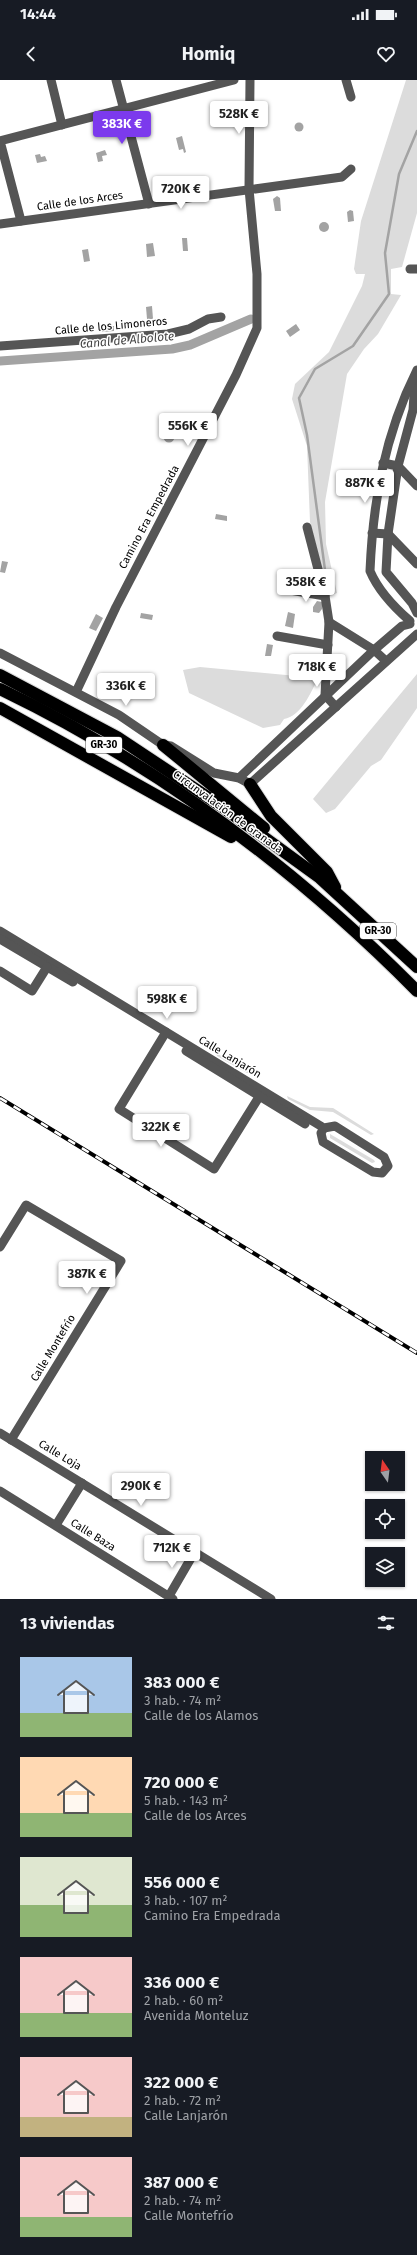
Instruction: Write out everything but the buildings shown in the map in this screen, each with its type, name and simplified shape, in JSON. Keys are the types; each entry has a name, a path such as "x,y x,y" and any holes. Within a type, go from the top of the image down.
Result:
{"highway":[{"name":"Circunvalación de Granada","path":"0,675 117,737 221,806 302,865 340,895 417,967"},
{"name":"Circunvalación de Granada","path":"0,689 74,727 165,782 273,860 337,916 417,991"},
{"path":"0,708 201,819 256,855 273,860"},
{"path":"163,745 292,850 302,865"},
{"path":"250,784 271,816 327,872 340,895"}],"street":[{"path":"50,80 62,125"},
{"path":"116,80 149,204"},
{"path":"21,221 0,141 234,80"},
{"name":"Camino Era Empedrada","path":"76,692 116,607 252,343 257,328 257,274 249,189 250,80"},
{"path":"346,80 351,97"},
{"name":"Calle de los Arces","path":"0,224 342,177 351,170"},
{"name":"Calle de los Limoneros","path":"0,346 168,334 189,329 208,320 221,317"},
{"path":"0,653 119,715 163,745 171,746 214,773 239,778 250,784 417,633 412,629 410,622 399,612 374,581 370,571 372,533 383,463 392,429 416,372"},
{"path":"239,778 303,715 374,650 402,626 410,622 417,614 412,603 386,572 388,534 398,466 415,411 416,372"},
{"path":"402,407 415,411"},
{"path":"383,463 398,466 417,486"},
{"path":"307,527 325,596 329,622 325,695 336,707"},
{"path":"372,533 388,534 417,564"},
{"path":"290,590 325,596"},
{"path":"329,622 374,650 386,661"},
{"path":"277,636 328,645"},
{"path":"303,715 314,726"},
{"name":"Calle Lanjarón","path":"0,931 322,1131"},
{"name":"Calle Lanjarón","path":"0,939 164,1034 259,1097 322,1131 335,1126 384,1157 388,1166 382,1173 373,1172 323,1142 322,1131"},
{"path":"0,971 32,991 47,967"},
{"name":"Calle Lanjarón","path":"164,1034 119,1109 214,1169 259,1097"},
{"name":"Calle Montefrío","path":"0,1247 26,1205 120,1261 11,1440"},
{"name":"Calle Loja","path":"0,1433 271,1599"},
{"path":"56,1526 82,1483"},
{"name":"Calle Baza","path":"0,1491 171,1598"},
{"path":"171,1598 194,1553"}],"shaded area":[{"path":"406,80 417,80 417,213 402,267 391,269 391,294 401,295 378,334 364,349 347,374 325,502 326,544 337,593 329,596 310,522 307,446 292,399 295,384 329,352 362,286 365,274 356,274 354,269 361,221"},
{"path":"297,123 301,123 303,127 301,131 297,131 295,129 295,125"},
{"path":"182,136 186,152 184,153 183,149 179,150 176,138"},
{"path":"105,150 107,155 102,156 103,161 98,162 96,153"},
{"path":"40,154 41,157 45,156 47,161 37,163 35,155"},
{"path":"277,196 280,198 281,211 275,211 273,199"},
{"path":"350,210 353,211 354,221 348,222 347,212"},
{"path":"322,222 326,222 328,223 328,231 322,232 319,229 319,225"},
{"path":"182,238 187,238 188,251 183,251"},
{"path":"153,243 155,256 147,257 146,244"},
{"path":"88,249 90,261 84,262 82,250"},
{"path":"152,306 153,319 147,319 146,307"},
{"path":"296,324 300,330 290,337 286,331"},
{"path":"102,326 114,326 114,331 102,332"},
{"path":"167,432 171,432 173,433 173,441 167,442 164,439 164,435"},
{"path":"216,514 227,516 227,521 215,519"},
{"path":"2,561 8,562 5,573 0,572"},
{"path":"317,601 322,602 322,609 319,613 313,612 313,607"},
{"path":"288,612 295,614 293,628 285,626"},
{"path":"141,613 153,615 152,620 140,618"},
{"path":"96,614 103,618 96,631 89,628"},
{"path":"267,644 273,645 271,656 265,656"},
{"path":"313,664 317,664 319,668 317,672 313,672 311,670 311,666"},
{"path":"200,667 318,678 305,703 296,713 284,719 280,725 263,728 189,693 183,670"},
{"path":"417,674 417,708 381,760 371,766 335,809 326,813 313,799"},
{"path":"216,1053 251,1073 247,1073 217,1056"},
{"path":"287,1096 310,1107 333,1108 374,1134 371,1135 333,1112 310,1110 288,1099"},
{"path":"330,1134 375,1162 372,1163 330,1138"}],"waterway":[{"path":"327,585 307,435 299,398 315,369 353,346 389,294 385,253 399,174 417,131"},
{"name":"Canal de Albolote","path":"0,361 172,349 190,345 251,319"}],"railway":[{"path":"0,1098 417,1353"}]}
